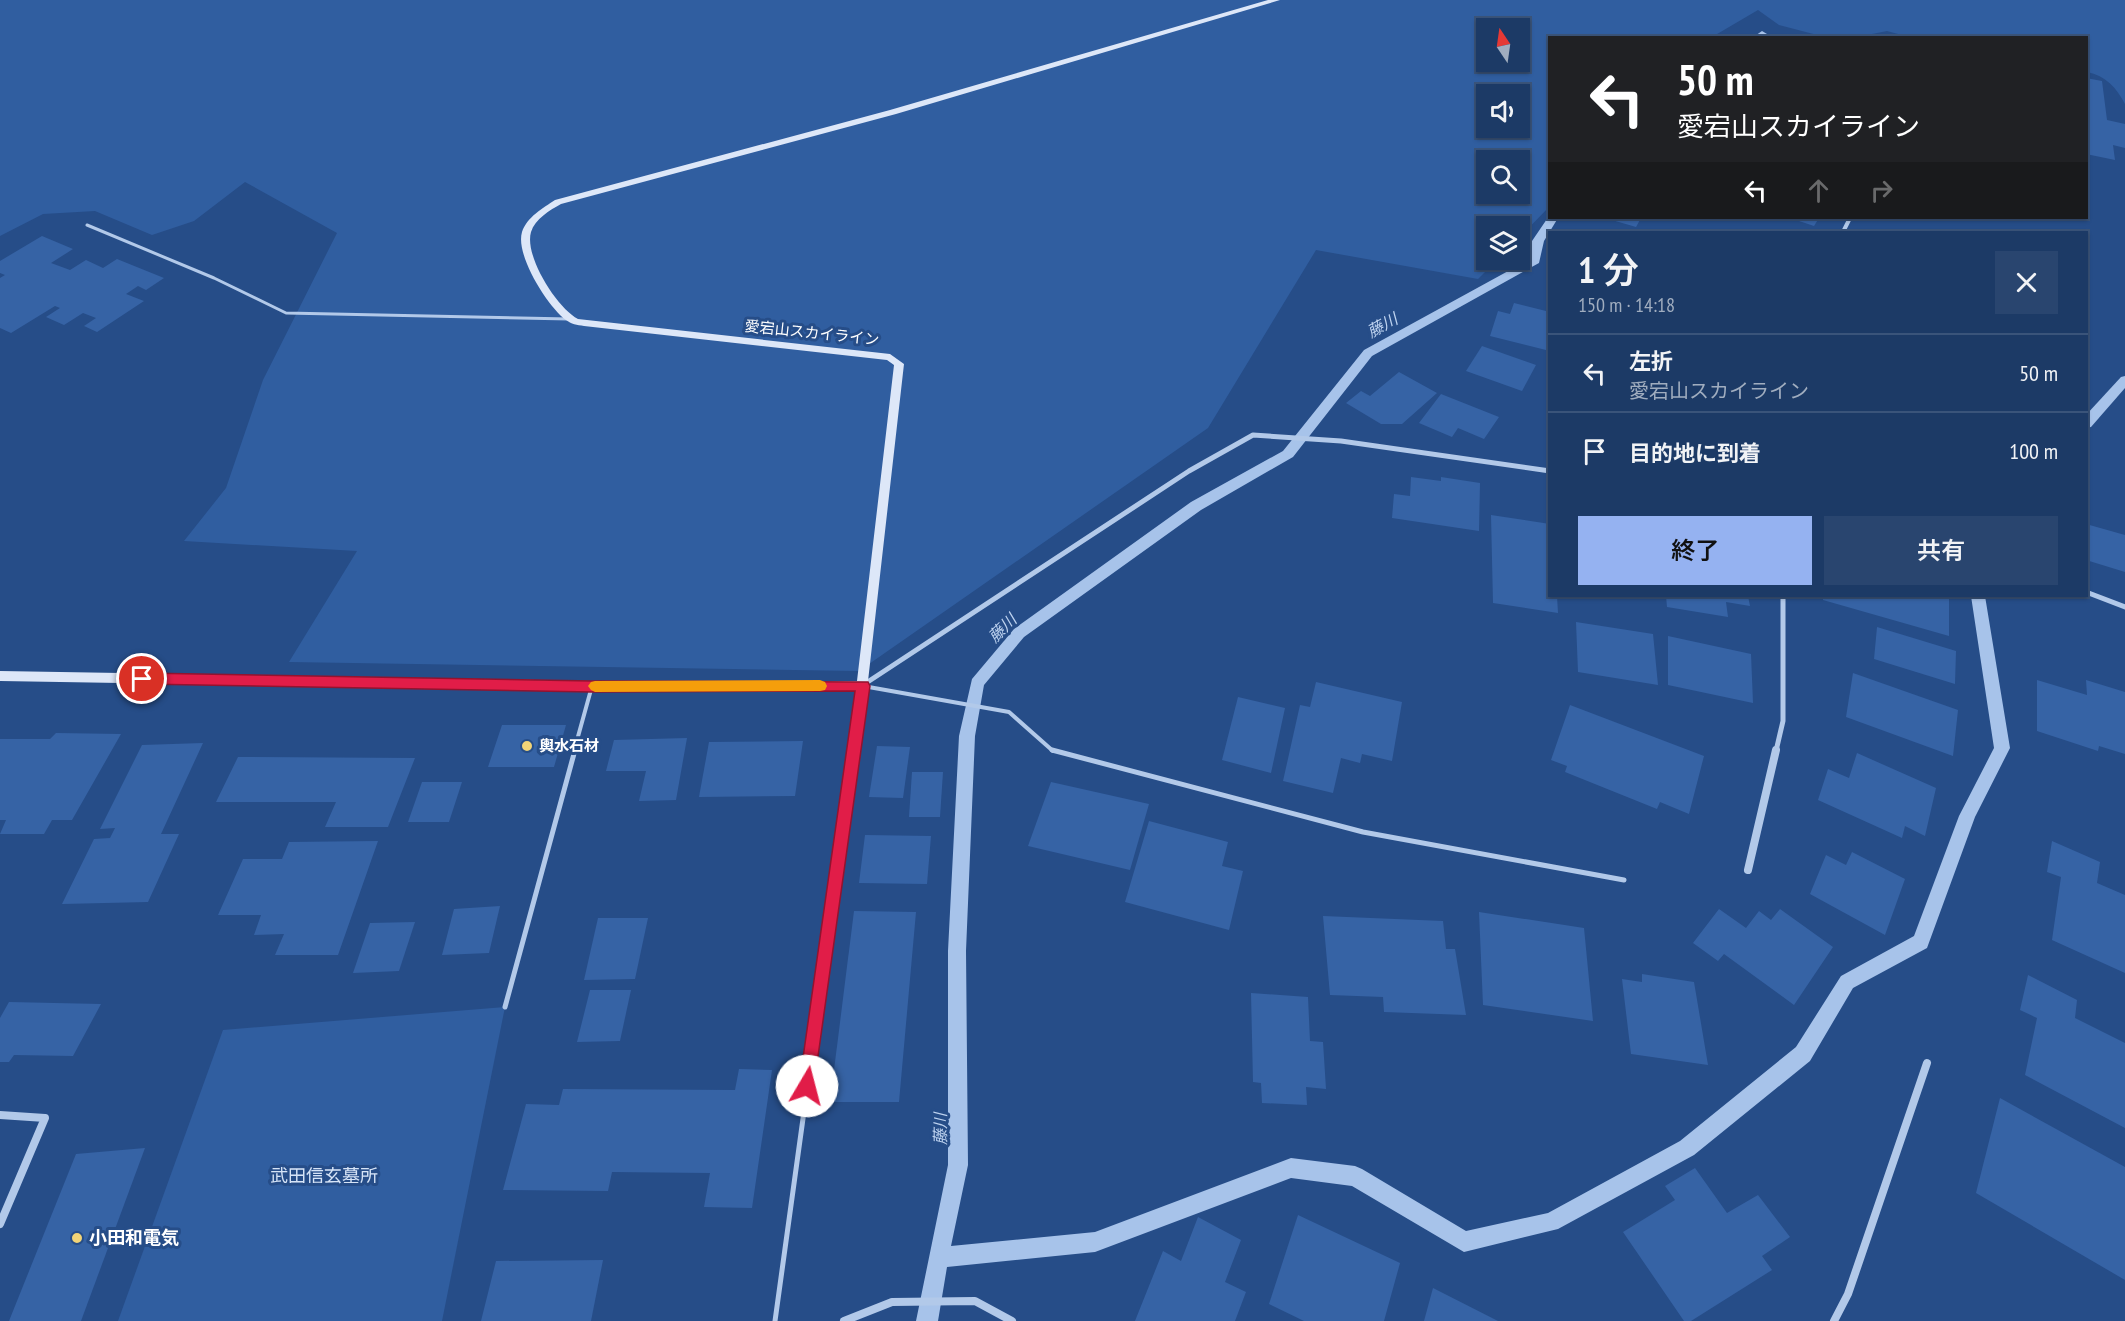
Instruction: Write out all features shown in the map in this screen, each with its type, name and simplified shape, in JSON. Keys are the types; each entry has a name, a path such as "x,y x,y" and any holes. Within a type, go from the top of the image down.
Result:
{"main road":[{"path":"572,320 555,305 525,250 525,235 534,221 558,202 893,112 1276,0"},
{"name":"愛宕山スカイライン","path":"572,320 890,357 899,364 863,686"},
{"path":"0,676 592,686 863,686"}],"street":[{"path":"863,686 1189,471 1253,435 1332,440 1548,471"},
{"path":"2088,593 2125,607"},
{"path":"1748,870 1783,721 1783,597"},
{"path":"1834,1321 1848,1294 1927,1063"},
{"path":"0,1115 45,1118 0,1224"},
{"path":"844,1321 892,1302 975,1301 1012,1321"}],"lane":[{"path":"87,225 214,278 286,313 572,320"},
{"path":"505,1007 592,686"},
{"path":"775,1321 863,686 1009,712 1054,752 1363,832 1624,880"}],"green space":[{"path":"0,0 2125,0 2125,104 2110,83 2100,76 2088,72 2088,36 1906,36 1887,31 1862,36 1821,36 1779,25 1758,10 1714,36 1548,36 1548,208 1530,227 1530,216 1476,216 1476,270 1487,270 1478,279 1316,250 1208,428 859,671 289,662 357,551 184,541 226,488 263,380 337,233 245,182 194,221 152,235 95,211 43,214 0,236"},
{"name":"武田信玄墓所","path":"505,1007 442,1321 118,1321 223,1030"}],"building":[{"path":"2088,78 2102,81 2107,120 2125,124 2125,148 2113,145 2115,160 2088,154"},
{"path":"1608,219 1640,219 1636,227"},
{"path":"1793,219 1818,219 1814,226"},
{"path":"42,236 73,249 51,263 70,270 86,260 103,268 117,259 164,278 146,290 138,286 126,294 144,301 97,332 84,326 96,318 83,313 64,325 46,317 60,308 55,306 11,333 0,328 0,278 5,275 0,273 0,261"},
{"path":"1514,303 1548,312 1548,350 1490,336 1498,311 1510,314"},
{"path":"1482,346 1536,365 1522,391 1466,371"},
{"path":"1399,372 1437,393 1402,424 1381,424 1346,403 1361,391 1370,396"},
{"path":"1441,394 1499,417 1484,439 1458,428 1452,437 1419,423"},
{"path":"1411,477 1441,481 1441,477 1480,483 1479,531 1392,518 1394,494 1410,496"},
{"path":"1491,515 1548,524 1548,597 1557,597 1558,613 1493,603"},
{"path":"2088,525 2125,535 2125,572 2088,561"},
{"path":"1666,597 1748,597 1750,606 1726,602 1728,617 1667,607"},
{"path":"1823,597 1949,597 1949,636 1823,600"},
{"path":"1576,622 1653,634 1658,685 1578,672"},
{"path":"1877,627 1956,651 1955,684 1874,659"},
{"path":"1668,636 1751,654 1753,703 1668,685"},
{"path":"1853,673 1958,710 1953,756 1846,717"},
{"path":"2037,680 2087,695 2086,680 2125,692 2125,754 2099,746 2098,751 2037,731"},
{"path":"1316,682 1402,702 1392,761 1362,754 1360,763 1341,758 1333,793 1283,781 1300,705 1310,707"},
{"path":"1238,697 1285,708 1271,773 1222,760"},
{"path":"1570,705 1704,756 1689,814 1660,802 1657,809 1565,772 1567,766 1551,760"},
{"name":"輿水石材","path":"502,725 566,725 554,767 488,767"},
{"path":"56,733 121,734 72,820 52,820 44,834 0,834 6,820 0,820 0,739 50,739"},
{"path":"687,738 676,800 639,801 646,771 606,771 614,740"},
{"path":"803,741 795,796 699,797 709,742"},
{"path":"203,743 161,834 179,834 148,902 62,904 94,839 110,838 115,828 100,829 142,745"},
{"path":"877,746 910,747 903,798 869,797"},
{"path":"1857,753 1936,788 1925,836 1905,826 1902,838 1818,800 1828,769 1849,778"},
{"path":"238,757 415,758 388,827 325,827 336,802 216,802"},
{"path":"912,772 943,772 940,817 909,817"},
{"path":"422,782 462,782 449,822 408,822"},
{"path":"1051,782 1149,804 1130,870 1028,846"},
{"path":"1149,821 1228,842 1222,866 1243,871 1229,930 1125,902"},
{"path":"865,835 931,836 927,884 859,883"},
{"path":"378,841 338,955 275,955 284,934 254,935 261,915 218,915 243,859 282,859 289,842"},
{"path":"2052,841 2100,862 2097,883 2125,895 2125,973 2052,940 2061,877 2047,872"},
{"path":"1852,852 1905,879 1885,935 1810,894 1826,855 1846,865"},
{"path":"500,906 489,953 442,955 454,909"},
{"path":"1719,909 1746,928 1759,911 1771,920 1780,909 1833,947 1794,1005 1724,954 1718,961 1693,943"},
{"path":"854,911 916,912 899,1102 830,1102"},
{"path":"1479,912 1584,928 1593,1021 1483,1005"},
{"path":"1323,916 1443,921 1446,949 1455,949 1466,1015 1384,1012 1383,997 1330,995"},
{"path":"598,918 648,918 635,979 584,980"},
{"path":"415,922 399,971 353,973 370,923"},
{"path":"1642,974 1694,982 1708,1065 1631,1054 1622,979 1642,982"},
{"path":"2028,975 2077,1000 2075,1018 2125,1043 2125,1128 2025,1075 2037,1018 2020,1010"},
{"path":"590,990 631,990 620,1041 577,1042"},
{"path":"1251,993 1308,997 1310,1041 1323,1042 1326,1089 1306,1087 1307,1105 1262,1103 1261,1083 1253,1082"},
{"path":"9,1002 101,1004 73,1056 14,1055 9,1062 0,1062 0,1018"},
{"path":"739,1069 772,1070 752,1208 704,1207 710,1173 612,1172 608,1191 503,1190 526,1104 559,1105 563,1089 735,1090"},
{"path":"2000,1098 2125,1167 2125,1280 1976,1193"},
{"name":"小田和電気","path":"145,1148 81,1321 9,1321 76,1154"},
{"path":"1695,1168 1727,1213 1758,1195 1790,1237 1762,1256 1772,1270 1691,1321 1684,1321 1623,1232 1675,1200 1665,1186"},
{"path":"1298,1215 1400,1263 1384,1321 1304,1321 1269,1304"},
{"path":"1198,1217 1241,1240 1225,1282 1246,1292 1235,1321 1135,1321 1163,1251 1181,1261"},
{"path":"603,1260 591,1321 481,1321 496,1261"},
{"path":"1433,1288 1498,1321 1424,1321"}],"waterway":[{"name":"藤川","path":"938,1258 958,1165 957,951 967,736 977,683 1019,633 1196,506 1288,454 1368,353 1535,261 1538,241 1552,219"},
{"path":"2088,422 2125,380"},
{"path":"938,1258 1095,1242 1291,1168 1355,1176 1464,1242 1551,1222 1687,1148 1803,1054 1847,982 1921,942 1967,816 2002,748 1978,597"},
{"name":"藤川","path":"927,1321 938,1258"}],"slow traffic":[{"path":"595,686 820,686"}],"place":[{"name":"輿水石材","path":"527,746"},
{"name":"小田和電気","path":"77,1238"}],"route":[{"path":"142,679 592,686 863,686 807,1086"}]}
